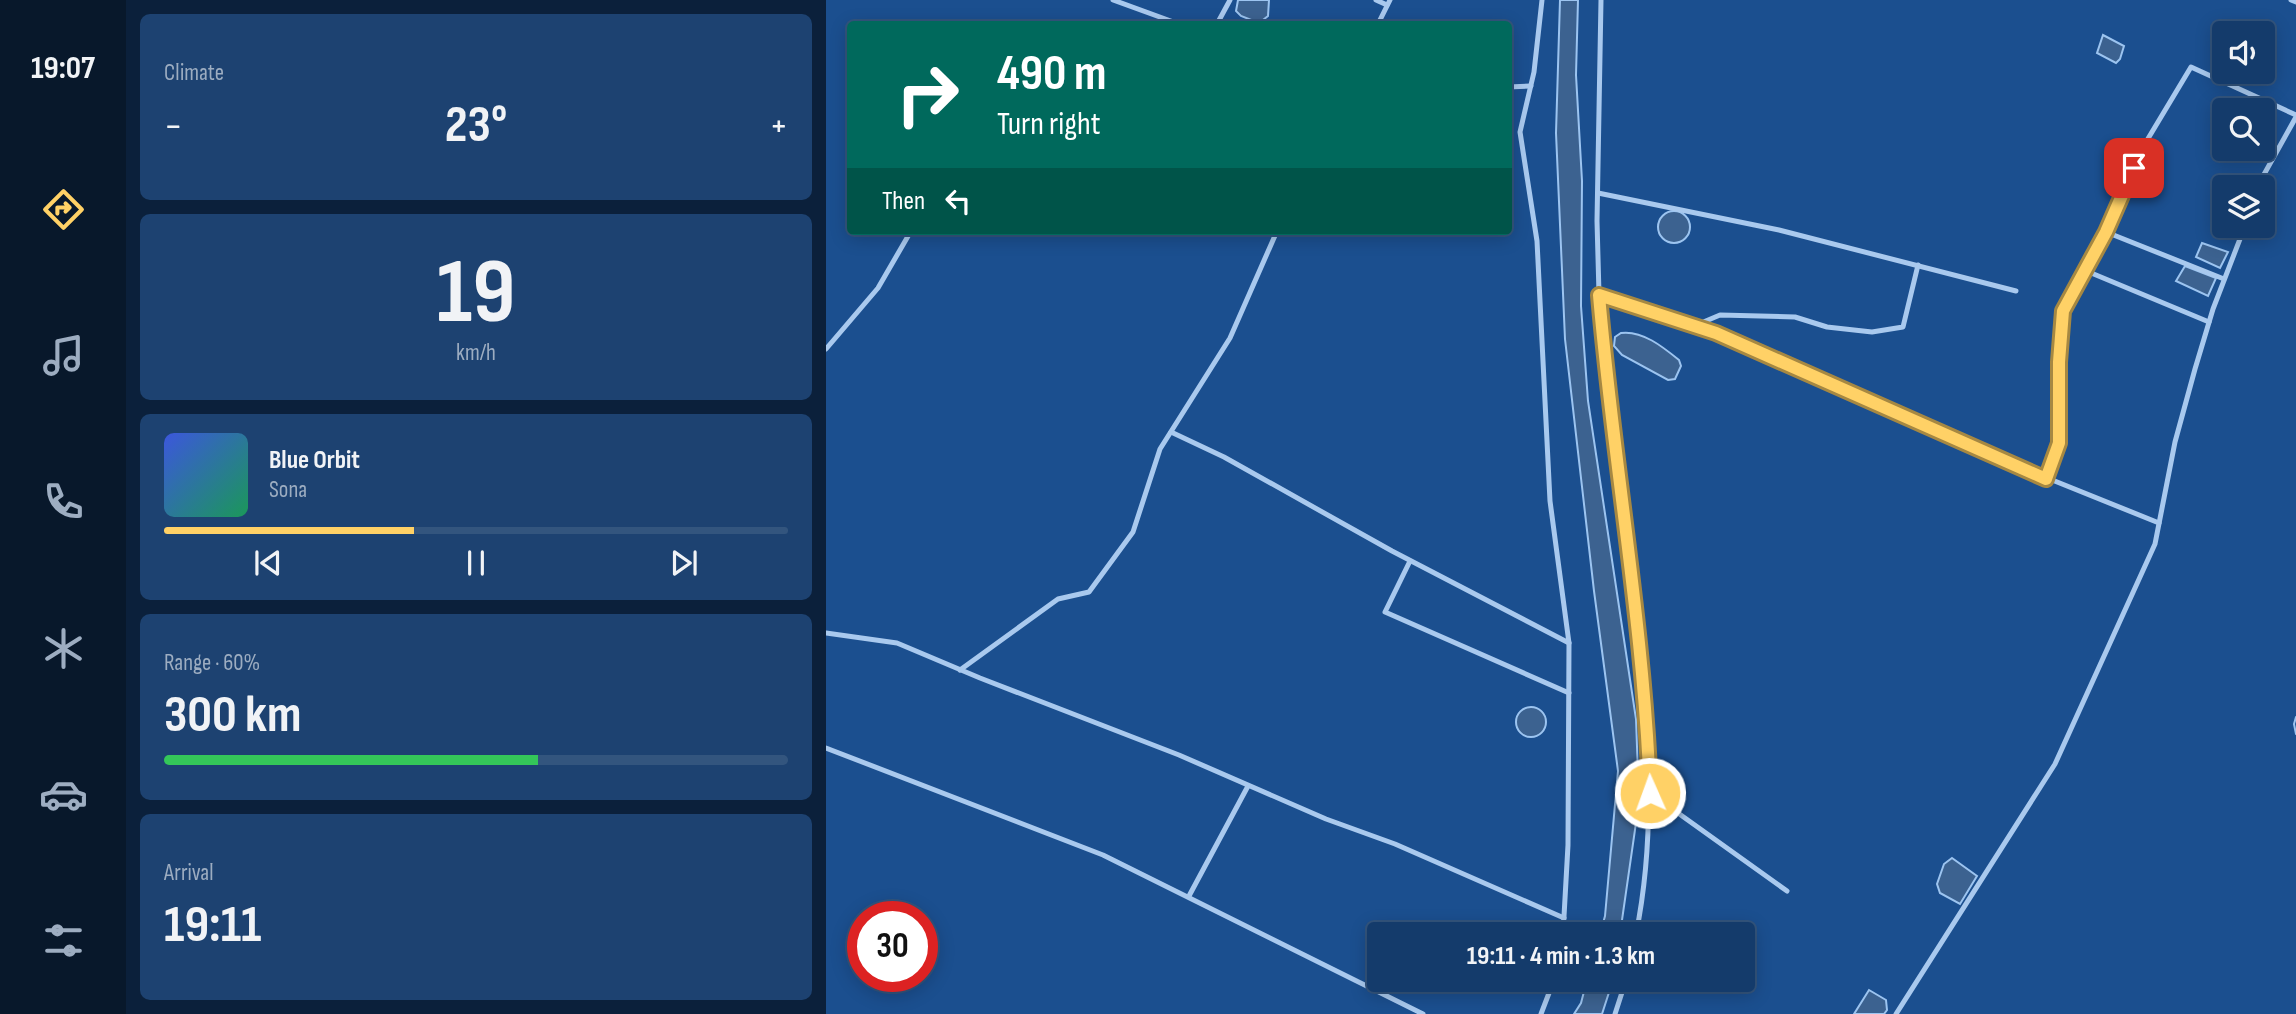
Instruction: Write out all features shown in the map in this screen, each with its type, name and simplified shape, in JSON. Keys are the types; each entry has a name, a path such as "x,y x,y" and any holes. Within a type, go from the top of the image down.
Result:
{"street":[{"path":"1113,0 1171,21"},
{"path":"1219,21 1230,0"},
{"path":"1376,0 1389,3 1380,21"},
{"path":"1542,0 1531,86 1520,132 1537,241 1550,502 1570,643 1568,845 1564,922"},
{"path":"1601,0 1599,295 1608,401 1648,727 1650,793 1637,922"},
{"path":"2291,0 2296,2"},
{"path":"2046,479 2059,443 2059,356 2063,311 2106,232 2143,147 2191,66 2296,116 2264,175"},
{"path":"1512,87 1531,86"},
{"path":"1598,193 1779,230 2016,291"},
{"path":"2106,232 2224,279"},
{"path":"826,349 878,288 909,235"},
{"path":"960,670 1058,599 1089,592 1133,531 1160,449 1230,338 1275,235"},
{"path":"1896,1014 2055,764 2155,544 2175,442 2209,322 2240,238"},
{"path":"1694,326 1720,315 1796,317 1827,327 1872,332 1903,327 1918,265"},
{"path":"2084,270 2209,322"},
{"path":"1599,295 1716,333 2046,479 2160,523"},
{"path":"1171,432 1224,457 1410,561 1570,643"},
{"path":"1410,561 1385,611 1569,693"},
{"path":"826,633 897,643 1179,755 1326,819 1395,844 1564,918"},
{"path":"826,748 1103,855 1248,925 1299,955 1423,1014"},
{"path":"1189,897 1248,786"},
{"path":"1650,793 1787,891"},
{"path":"1541,1014 1549,992"},
{"path":"1615,1014 1622,992"}],"water":[{"path":"1238,0 1269,0 1268,16 1262,21 1241,16 1236,11"},
{"path":"1560,0 1578,0 1576,75 1582,181 1581,306 1588,401 1636,719 1639,802 1622,922 1603,922 1618,771 1565,339 1556,133"},
{"path":"2103,35 2124,46 2116,63 2097,53"},
{"path":"1674,211 1685,216 1690,227 1685,238 1674,243 1663,238 1658,227 1663,216"},
{"path":"2202,243 2228,252 2220,268 2196,257"},
{"path":"2185,266 2216,278 2208,296 2176,281"},
{"path":"1621,333 1644,337 1679,360 1681,366 1675,379 1668,380 1622,355 1614,346 1615,337"},
{"path":"1531,707 1542,711 1546,722 1542,733 1531,737 1520,733 1516,722 1520,711"},
{"path":"1952,858 1977,876 1960,904 1940,893 1937,884 1944,864"},
{"path":"1869,990 1886,1000 1887,1010 1884,1014 1854,1014"},
{"path":"1584,992 1609,992 1602,1014 1574,1014"}],"waterway":[{"path":"2296,717 2296,734"}],"route":[{"path":"1650,793 1648,727 1608,401 1599,295 1716,333 2046,479 2059,443 2059,362 2063,311 2106,232 2134,168"}]}
